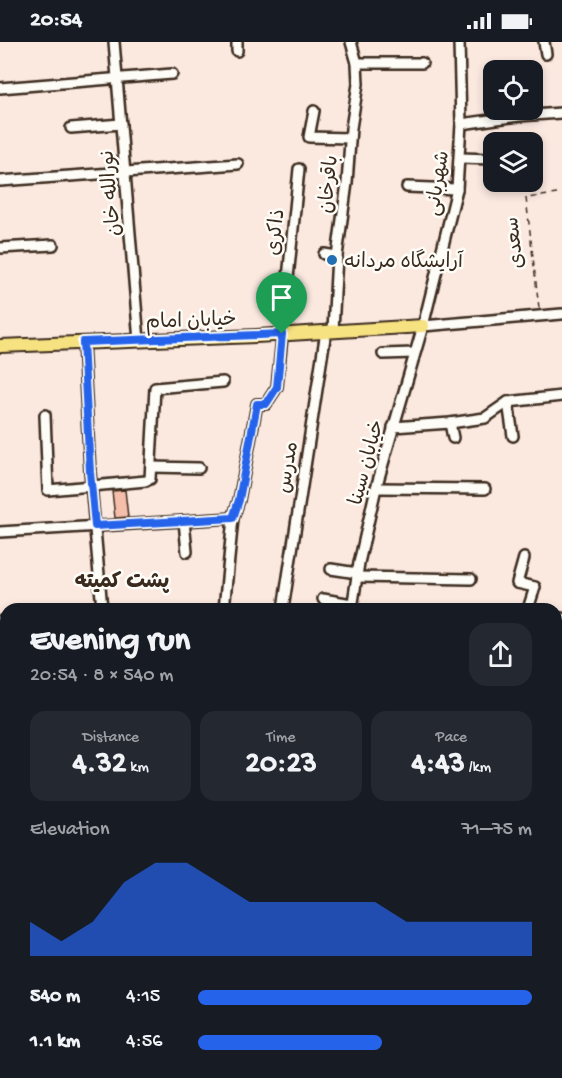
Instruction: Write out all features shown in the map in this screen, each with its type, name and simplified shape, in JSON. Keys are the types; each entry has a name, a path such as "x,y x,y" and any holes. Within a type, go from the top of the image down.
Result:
{"main road":[{"name":"خیابان امام","path":"0,346 423,326"}],"street":[{"name":"نورالله خان","path":"114,42 139,341"},
{"name":"باقرخان","path":"329,331 358,84 357,63 351,42"},
{"name":"شهربانی","path":"423,326 457,189 461,124 459,42"},
{"path":"544,42 546,54"},
{"path":"357,63 422,63"},
{"path":"0,88 172,74"},
{"path":"314,111 309,136 350,138"},
{"path":"543,113 561,113"},
{"path":"461,124 483,119"},
{"path":"71,128 121,124"},
{"path":"460,159 483,159"},
{"path":"0,181 238,164"},
{"name":"ذاکری","path":"233,518 239,500 257,404 266,404 277,387 299,169"},
{"path":"407,187 457,189"},
{"path":"0,248 53,245"},
{"path":"324,254 337,256"},
{"name":"خیابان امام","path":"423,326 562,314"},
{"name":"خیابان سینا","path":"353,603 376,488 423,326"},
{"name":"مدرس","path":"283,603 329,331"},
{"path":"83,342 91,487 101,603"},
{"path":"383,354 414,352"},
{"path":"45,415 48,490 149,480 155,388 223,382"},
{"path":"393,427 485,418 508,402 562,396"},
{"path":"508,402 513,436"},
{"path":"450,423 453,438"},
{"path":"151,467 199,468"},
{"path":"376,488 485,489"},
{"path":"0,532 233,518 225,603"},
{"path":"184,521 187,552"},
{"path":"524,558 517,583 535,587 530,603"},
{"path":"331,569 357,575 471,579"},
{"path":"323,599 338,603"}],"path":[{"name":"سعدی","path":"540,315 526,198 557,194"}],"building":[{"path":"125,490 128,517 115,518 112,491"}],"place":[{"name":"آرایشگاه مردانه","path":"332,260"}],"district":[{"name":"پشت کمیته","path":"122,580"}],"route":[{"path":"282,334 277,387 266,404 257,404 239,500 233,518 95,526 83,342 282,334"}]}
